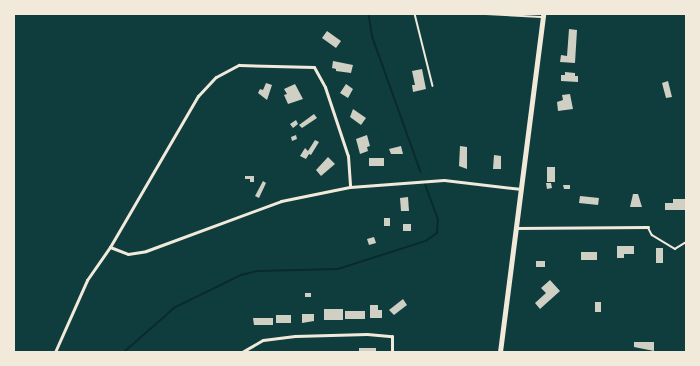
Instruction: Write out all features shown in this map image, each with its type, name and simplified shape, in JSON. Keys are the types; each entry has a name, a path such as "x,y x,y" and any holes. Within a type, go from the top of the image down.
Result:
{"main road":[{"path":"500,352 543,15"}],"street":[{"path":"55,352 87,280 110,247 198,96 216,77 239,65 314,67 325,87 348,156 350,187"},
{"path":"110,247 128,254 146,251 281,201 350,187 444,180 521,189"},
{"path":"516,228 648,227"},
{"path":"242,352 263,340 295,336 392,336 392,352"}],"lane":[{"path":"415,14 433,86"},
{"path":"486,14 543,15"},
{"path":"648,227 652,235 675,249 686,242"}],"building":[{"path":"569,29 577,30 575,63 560,62 561,55 567,56"},
{"path":"327,31 341,41 336,48 322,38"},
{"path":"333,61 353,65 351,73 336,71 336,69 332,68"},
{"path":"422,69 426,89 413,92 412,85 415,85 412,71"},
{"path":"565,72 575,73 575,76 578,76 578,82 561,81 561,75 565,75"},
{"path":"668,81 672,97 666,98 662,83"},
{"path":"266,83 272,85 267,100 258,93 260,89 263,90"},
{"path":"295,84 303,99 288,104 284,95 287,94 284,89"},
{"path":"346,84 353,89 348,98 340,93"},
{"path":"570,94 573,109 558,111 557,102 563,100 562,95"},
{"path":"353,109 366,118 361,125 350,117"},
{"path":"314,114 317,118 302,128 299,125"},
{"path":"296,120 298,124 293,128 290,124"},
{"path":"296,135 297,139 292,141 291,137"},
{"path":"367,135 370,146 367,147 368,151 360,154 356,139"},
{"path":"315,140 319,142 311,155 309,154 306,159 300,156 305,148 308,151"},
{"path":"401,146 403,154 391,154 389,149"},
{"path":"460,146 467,147 467,169 459,166"},
{"path":"494,155 501,156 501,169 493,169"},
{"path":"328,157 335,164 321,176 316,170"},
{"path":"369,158 384,158 384,166 369,166"},
{"path":"547,167 555,167 555,182 547,182"},
{"path":"245,176 254,176 254,182 250,182 250,179 245,179"},
{"path":"263,181 266,183 259,198 255,196"},
{"path":"546,183 551,183 552,188 547,189"},
{"path":"563,185 570,185 570,189 564,189"},
{"path":"633,194 638,194 642,207 630,207"},
{"path":"580,196 599,198 598,205 579,203"},
{"path":"408,197 409,211 401,211 400,198"},
{"path":"673,199 686,199 686,210 665,210 665,203 673,203"},
{"path":"384,218 390,218 390,226 384,226"},
{"path":"403,224 411,224 411,231 403,231"},
{"path":"374,237 376,243 369,245 367,239"},
{"path":"617,246 634,246 634,254 624,254 624,258 617,258"},
{"path":"656,248 663,248 663,263 656,263"},
{"path":"581,252 597,252 597,260 581,260"},
{"path":"536,261 545,261 545,267 536,267"},
{"path":"550,280 560,291 540,309 535,303 546,293 541,288"},
{"path":"305,293 311,293 311,297 305,297"},
{"path":"403,299 407,305 394,315 389,310"},
{"path":"595,302 601,302 601,312 595,312"},
{"path":"370,305 378,305 378,310 382,310 382,318 370,318"},
{"path":"324,309 343,309 343,320 324,320"},
{"path":"345,311 365,311 365,319 345,319"},
{"path":"302,314 314,314 314,321 302,323"},
{"path":"276,315 291,315 291,323 276,323"},
{"path":"253,318 273,318 273,325 254,325"},
{"path":"634,342 654,342 654,351 634,347"},
{"path":"359,348 376,348 376,352 359,352"}],"waterway":[{"path":"369,14 373,38 421,172"},
{"path":"124,352 174,308 241,275 257,271 338,269 426,241 437,233 438,220 425,184"}]}
